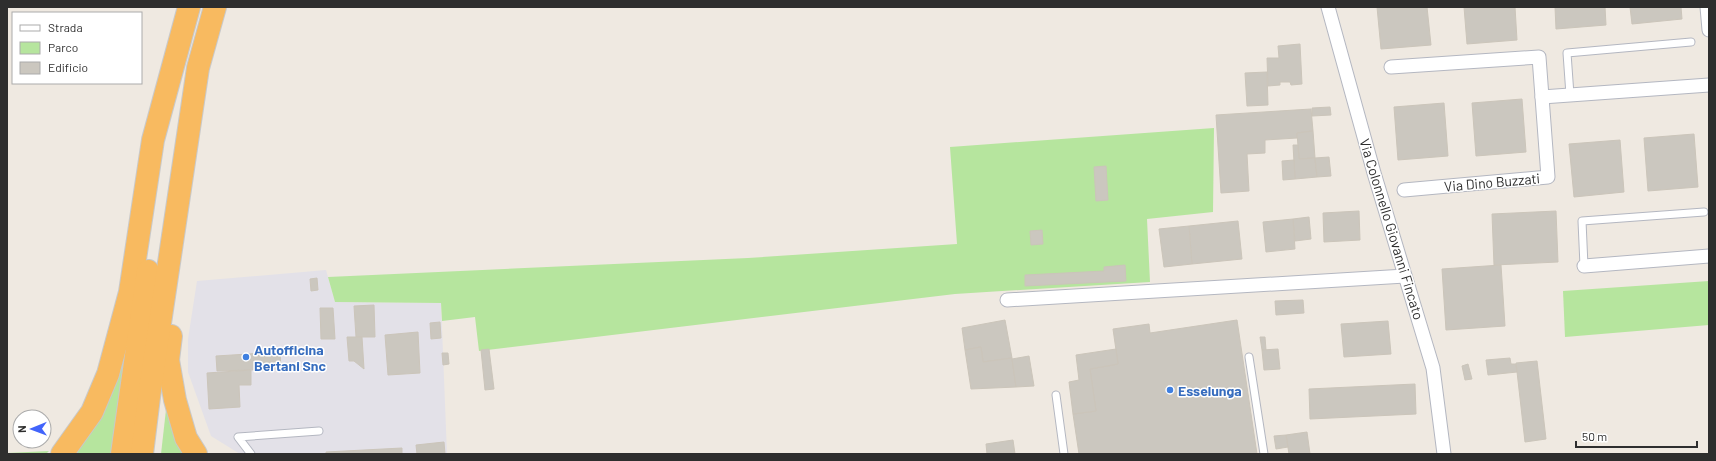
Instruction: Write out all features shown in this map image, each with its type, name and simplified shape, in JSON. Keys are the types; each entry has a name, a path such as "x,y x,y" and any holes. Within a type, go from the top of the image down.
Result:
{"highway":[{"path":"62,454 92,412 108,374 130,292 153,140 189,7"},
{"path":"142,454 198,68 215,7"},
{"path":"122,454 181,32"},
{"path":"196,454 184,432 175,400 168,360 189,181 198,68"}],"street":[{"name":"Via Colonnello Giovanni Fincato","path":"1328,7 1433,368 1444,454"},
{"path":"1707,7 1709,30"},
{"name":"Via Dino Buzzati","path":"1391,67 1539,57 1548,177 1404,190"},
{"path":"1542,97 1709,85"},
{"path":"1584,266 1709,256"},
{"path":"1007,300 1405,276"}],"lane":[{"path":"1570,95 1567,53 1691,42"},
{"path":"1584,266 1582,221 1704,212"},
{"path":"1249,357 1264,454"},
{"path":"1056,395 1064,454"},
{"path":"251,454 238,437 319,431"}],"shaded area":[{"path":"326,270 335,302 441,303 447,454 240,454 211,436 188,372 188,339 197,281"}],"green space":[{"path":"1214,128 1213,212 1147,219 1150,282 955,294 479,351 475,317 442,321 441,303 335,302 328,277 748,258 957,244 950,147"},
{"path":"1709,281 1709,325 1565,337 1563,291"},
{"path":"125,346 129,346 112,454 71,454"},
{"path":"168,392 191,454 161,454"},
{"path":"49,451 46,454 7,454 7,453"}],"building":[{"path":"1377,7 1427,7 1431,45 1381,49"},
{"path":"1464,7 1515,7 1517,40 1467,44"},
{"path":"1555,7 1605,7 1606,25 1556,29"},
{"path":"1630,7 1681,7 1682,19 1632,24"},
{"path":"1300,44 1302,84 1291,85 1290,82 1280,82 1280,85 1268,86 1267,58 1279,58 1278,46"},
{"path":"1267,72 1268,105 1247,106 1245,73"},
{"path":"1522,99 1526,152 1476,156 1472,103"},
{"path":"1444,103 1448,156 1398,160 1394,107"},
{"path":"1330,107 1331,115 1312,116 1312,108"},
{"path":"1311,109 1313,131 1297,133 1297,138 1265,140 1265,153 1247,154 1249,191 1221,193 1216,115"},
{"path":"1313,131 1315,158 1299,159 1297,133"},
{"path":"1694,134 1698,187 1648,191 1644,138"},
{"path":"1620,140 1624,192 1574,197 1569,144"},
{"path":"1293,145 1298,145 1299,159 1315,158 1317,177 1295,179"},
{"path":"1329,157 1331,176 1317,177 1315,158"},
{"path":"1294,160 1295,179 1283,180 1282,161"},
{"path":"1106,166 1108,200 1096,201 1094,167"},
{"path":"1359,211 1360,240 1324,242 1323,213"},
{"path":"1556,211 1558,262 1494,265 1492,214"},
{"path":"1309,217 1311,239 1295,241 1293,219"},
{"path":"1293,219 1295,249 1266,252 1263,222"},
{"path":"1238,221 1242,259 1192,264 1189,226"},
{"path":"1189,226 1192,264 1164,267 1159,229"},
{"path":"1042,230 1043,244 1031,245 1030,231"},
{"path":"1125,265 1126,281 1025,286 1025,275 1104,271 1104,267"},
{"path":"1501,265 1505,326 1446,330 1442,269"},
{"path":"317,278 318,290 311,291 310,279"},
{"path":"1303,300 1304,313 1276,315 1275,301"},
{"path":"374,305 375,337 356,337 354,306"},
{"path":"320,308 333,308 335,339 321,339"},
{"path":"1005,320 1012,358 983,362 981,347 965,350 962,328"},
{"name":"Esselunga","path":"1237,320 1257,454 1079,454 1073,414 1096,411 1090,369 1118,364 1113,329 1149,324 1150,333"},
{"path":"1388,321 1391,354 1344,357 1341,324"},
{"path":"440,322 441,338 431,339 430,323"},
{"path":"418,332 420,373 388,375 385,335"},
{"path":"347,337 362,337 364,369 354,361 349,361"},
{"path":"1260,337 1265,337 1266,350 1262,350"},
{"path":"981,347 983,362 1012,358 1016,387 971,389 965,350"},
{"path":"489,349 494,389 485,390 481,350"},
{"path":"1116,349 1118,364 1090,369 1096,411 1073,414 1069,382 1079,380 1076,355"},
{"path":"1278,349 1280,369 1264,370 1262,350"},
{"path":"280,352 281,369 217,371 216,356"},
{"path":"442,353 448,353 449,364 443,365"},
{"path":"1029,356 1034,386 1016,387 1012,359"},
{"path":"1510,358 1511,364 1516,364 1517,372 1488,375 1486,360"},
{"path":"1537,361 1546,439 1525,442 1516,363"},
{"path":"1468,364 1472,379 1465,380 1462,366"},
{"path":"251,370 251,385 239,385 240,407 209,409 207,373"},
{"path":"1415,384 1416,414 1310,419 1309,389"},
{"path":"1307,432 1310,454 1289,454 1286,435"},
{"path":"1286,435 1288,447 1276,449 1274,436"},
{"path":"1013,440 1015,454 987,454 986,444"},
{"path":"444,442 445,454 417,454 416,445"},
{"path":"402,448 402,454 326,454 326,452"}],"place":[{"name":"Autofficina Bertani Snc","path":"246,357"},
{"name":"Esselunga","path":"1170,390"}]}
